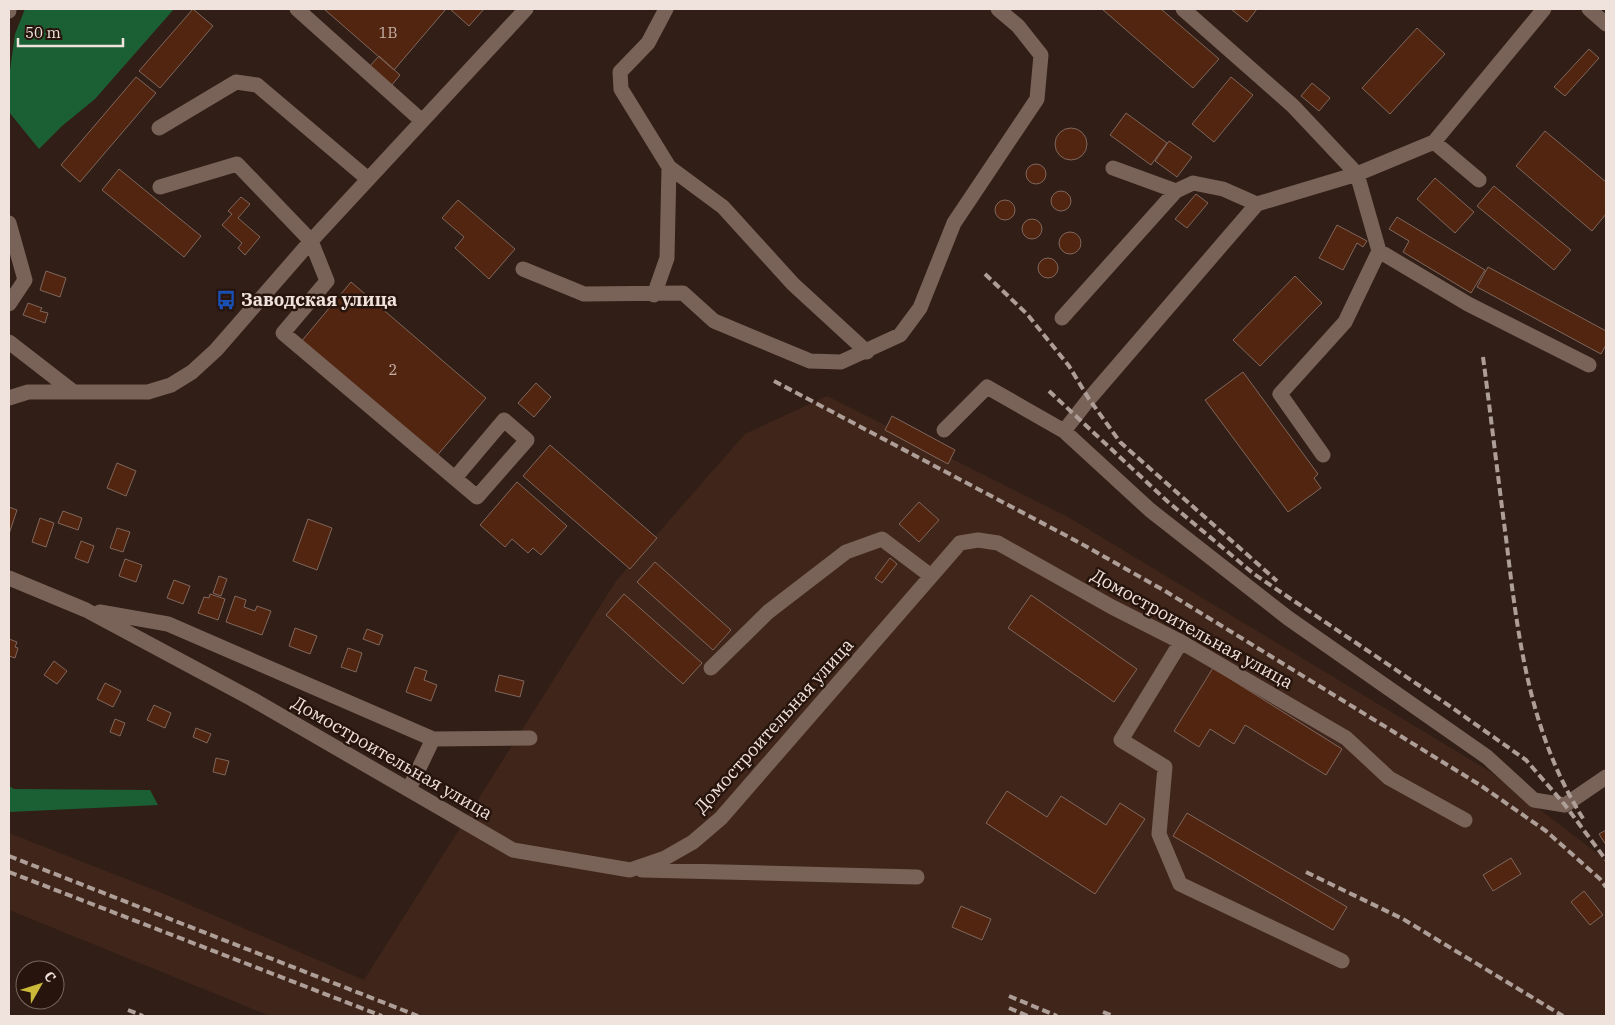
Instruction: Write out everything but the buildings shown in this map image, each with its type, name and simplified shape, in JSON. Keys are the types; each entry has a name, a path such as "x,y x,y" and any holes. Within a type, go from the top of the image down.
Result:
{"street":[{"path":"297,9 422,121"},
{"path":"9,398 28,392 71,390 148,392 171,385 192,372 216,350 311,241 526,9"},
{"path":"666,9 648,43 620,72 621,89 669,167 723,207 793,284 867,352"},
{"path":"523,269 584,294 654,295 683,293 714,321 810,361 841,362 867,352 900,335 920,308 954,223 1037,99 1041,55 1018,26 998,9"},
{"path":"1183,9 1293,106 1357,174 1379,251 1346,322 1280,394 1323,455"},
{"path":"1064,431 1089,399 1257,204 1357,174 1434,142 1544,9"},
{"path":"1589,9 1606,24"},
{"path":"159,128 236,82 257,85 368,179"},
{"path":"1434,142 1479,180"},
{"path":"160,187 237,164 311,241 327,282 283,334 477,497 527,440 504,420 455,478"},
{"path":"654,295 667,258 669,167"},
{"path":"1113,168 1176,191"},
{"path":"1062,318 1176,191 1193,183 1223,189 1257,204"},
{"path":"9,223 25,280 9,304"},
{"path":"1379,251 1468,304 1589,365"},
{"path":"9,342 71,390"},
{"path":"944,430 987,387 1064,431 1150,510 1288,618 1486,757 1534,800 1565,805 1606,776"},
{"path":"711,668 768,612 846,552 882,539 931,576"},
{"name":"Домостроительная улица","path":"9,578 86,610 252,699 513,850 630,870 665,858 693,842 721,818 960,543 978,540 998,543 1112,608 1182,642 1346,738 1389,778 1465,820"},
{"path":"86,610 168,624 433,739 530,738"},
{"path":"1182,642 1121,740 1165,767 1159,834 1180,884 1342,961"},
{"path":"409,789 433,739"},
{"path":"630,870 917,877"}],"shaded area":[{"path":"827,396 1068,517 1489,771 1606,860 1606,1016 270,1016 9,910 9,833 162,893 364,980 616,581 745,434"}],"green space":[{"path":"25,9 174,9 95,99 62,126 39,149 9,112 9,77 15,34"},
{"path":"9,786 14,789 150,790 158,805 9,812"}],"railway":[{"path":"985,274 1027,314 1069,366 1089,399 1120,442 1277,581"},
{"path":"1483,357 1521,648 1538,719 1550,753 1565,787 1584,820"},
{"path":"774,381 1080,543 1165,591 1480,785 1546,831 1600,879 1606,887"},
{"path":"1049,391 1167,501 1254,574 1526,760 1565,805 1606,860"},
{"path":"9,856 418,1016"},
{"path":"9,872 382,1016"},
{"path":"1306,872 1403,919 1563,1016"},
{"path":"1009,996 1057,1016"},
{"path":"1009,1008 1028,1016"},
{"path":"128,1010 143,1016"},
{"path":"1103,1012 1113,1016"}],"place":[{"name":"Заводская улица","path":"226,300"}]}
